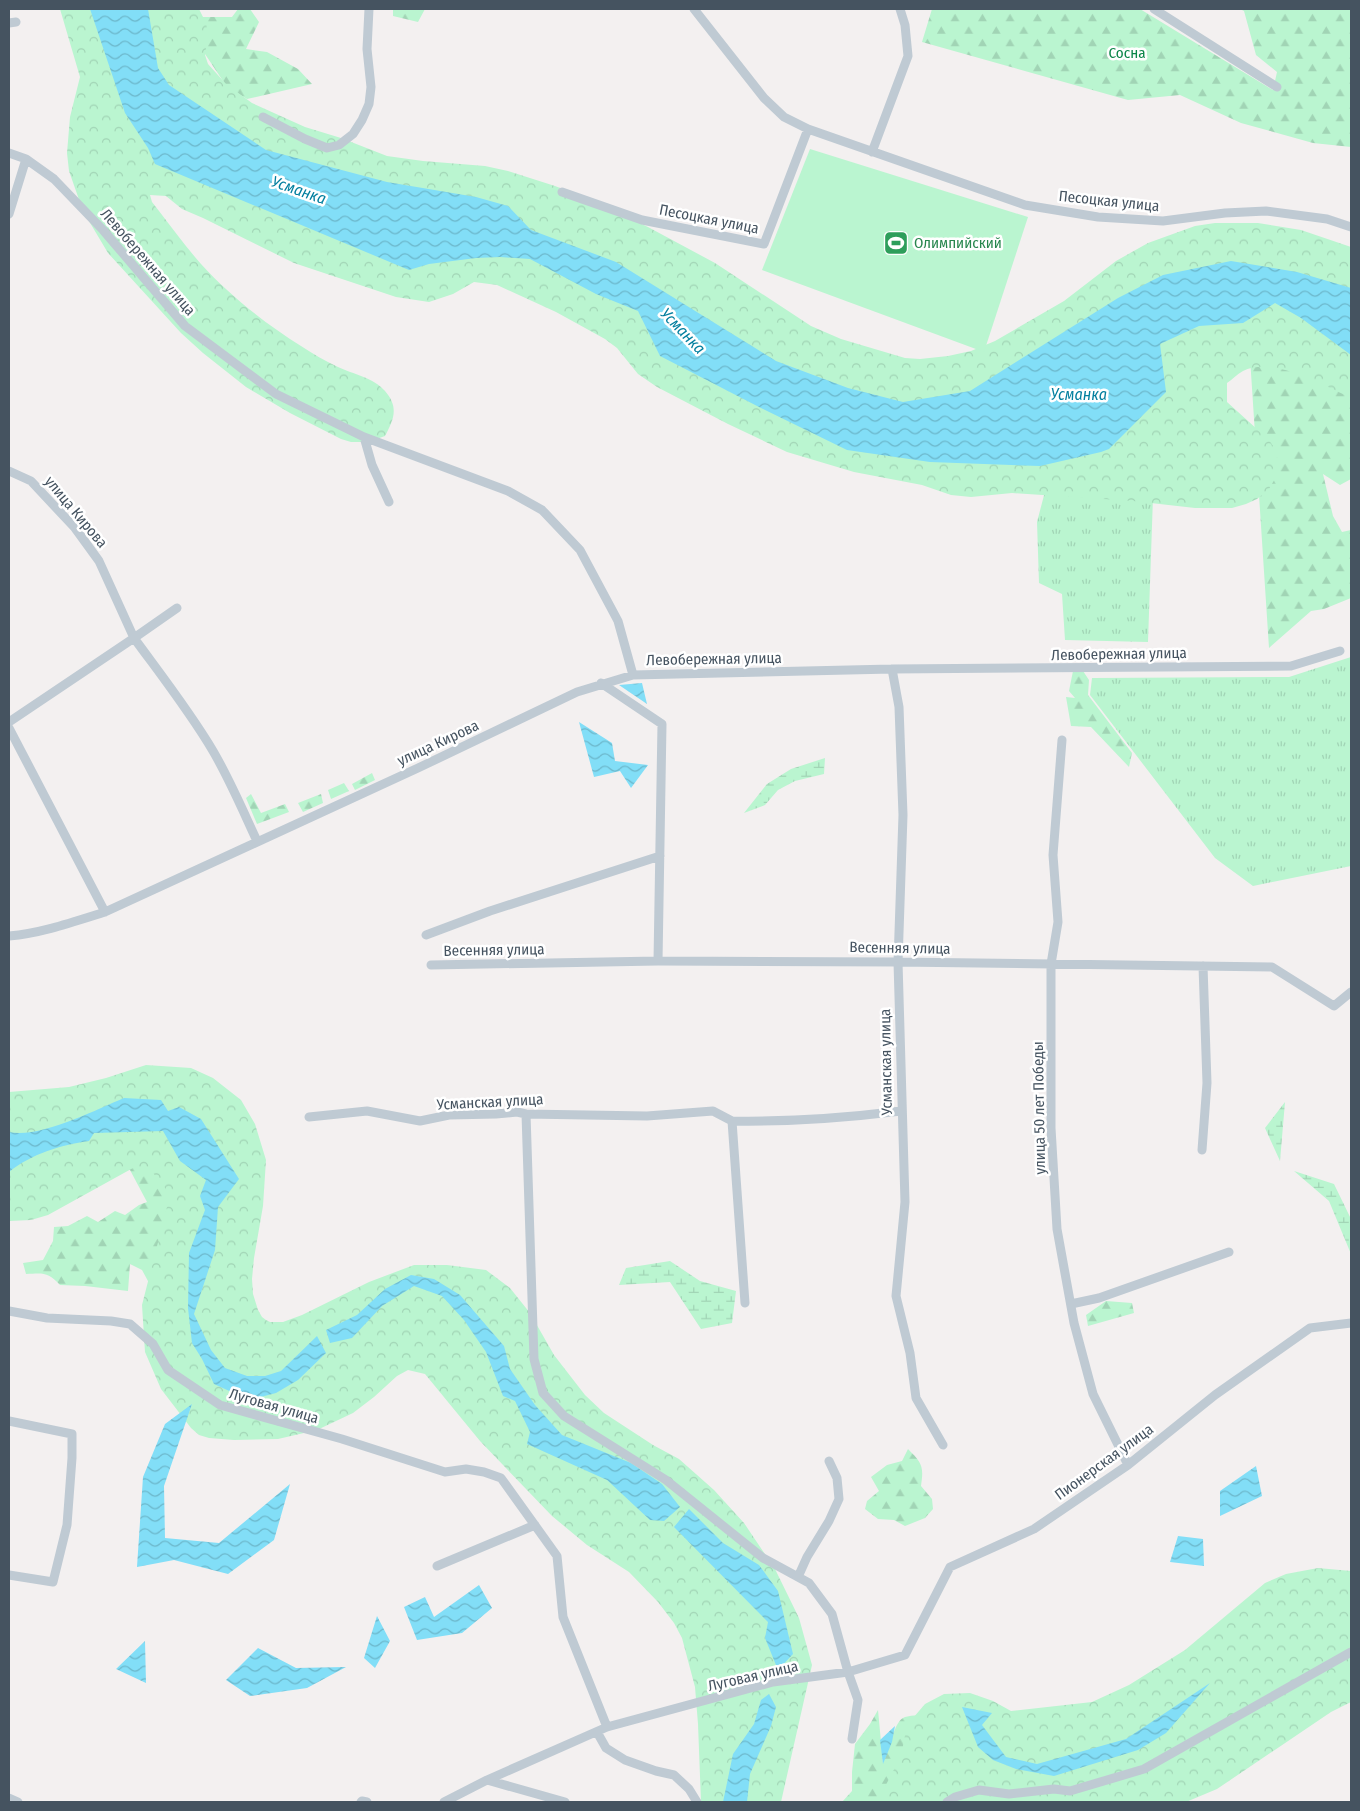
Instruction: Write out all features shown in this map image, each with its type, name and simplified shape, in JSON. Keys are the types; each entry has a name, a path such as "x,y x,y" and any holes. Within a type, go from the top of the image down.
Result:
{"street":[{"path":"263,117 327,148 339,145 353,134 366,112 371,87 367,49 369,9"},
{"name":"Песоцкая улица","path":"694,9 764,98 784,116 808,130 1025,206 1098,217 1163,221 1225,213 1266,211 1327,218 1351,227"},
{"path":"872,152 908,56 900,9"},
{"path":"1154,9 1277,87"},
{"name":"Песоцкая улица","path":"562,192 642,220 764,244 808,130"},
{"name":"Левобережная улица","path":"9,153 26,159 54,180 103,230 185,326 276,394 364,437 508,491 542,510 580,550 618,621 633,675 892,669 1290,666 1340,651"},
{"path":"9,214 26,159"},
{"path":"364,437 372,465 389,502"},
{"name":"улица Кирова","path":"9,472 31,481 80,535 99,561 134,638 213,750 257,841"},
{"path":"9,722 177,608"},
{"name":"Усманская улица","path":"892,669 899,707 903,815 898,962 905,1202 896,1296 910,1353 916,1398 943,1445"},
{"name":"улица Кирова","path":"9,936 29,934 105,912 427,764 577,692 600,683 633,675"},
{"path":"600,683 662,724 658,961"},
{"path":"9,728 105,912"},
{"name":"улица 50 лет Победы","path":"1062,740 1052,855 1058,922 1051,964 1051,1128 1056,1229 1070,1304 1093,1394 1128,1464"},
{"path":"426,935 490,911 660,856"},
{"name":"Весенняя улица","path":"432,965 658,961 1272,967 1334,1006 1351,992"},
{"path":"1202,1150 1208,1083 1203,966"},
{"name":"Усманская улица","path":"309,1117 367,1111 420,1121 449,1115 517,1112 526,1114 647,1116 714,1111 732,1121"},
{"path":"745,1303 732,1121 783,1122 834,1119 901,1111"},
{"path":"526,1114 534,1359 543,1393 564,1416 666,1480 763,1558 809,1583 832,1614 858,1700 852,1739"},
{"path":"1070,1304 1099,1298 1229,1252"},
{"name":"Луговая улица","path":"9,1311 47,1318 111,1321 130,1324 152,1344 168,1370 220,1405 342,1439 445,1472 466,1469 484,1472 501,1478 557,1556 563,1617 607,1727"},
{"name":"Пионерская улица","path":"904,1655 950,1567 1034,1529 1128,1464 1215,1395 1310,1328 1351,1323"},
{"path":"9,1421 72,1434 72,1458 68,1525 53,1582 9,1574"},
{"path":"798,1577 839,1499 837,1478 829,1461"},
{"path":"437,1566 535,1525"},
{"path":"947,1802 955,1797 979,1790 1009,1794 1054,1789 1070,1791 1144,1768 1351,1652"},
{"name":"Луговая улица","path":"444,1802 487,1780 607,1727 773,1682 848,1672 904,1655"},
{"path":"597,1732 606,1748 625,1760 674,1775 689,1789 697,1802"},
{"path":"487,1780 566,1802"},
{"path":"9,1798 18,1802"},
{"path":"361,1802 367,1802"}],"green space":[{"path":"60,9 199,9 206,23 208,34 205,55 208,64 226,84 252,103 305,127 341,138 387,156 485,166 508,171 586,198 648,227 715,263 811,326 841,339 905,358 920,359 948,356 971,351 995,341 1064,301 1116,261 1148,243 1195,226 1215,223 1258,223 1301,230 1351,247 1351,398 1298,374 1269,367 1255,367 1243,371 1227,383 1227,402 1269,440 1275,449 1278,461 1276,477 1269,489 1257,499 1232,508 1195,508 1133,501 1012,493 971,497 951,495 922,485 854,472 787,452 657,387 638,374 617,348 605,339 556,312 497,285 474,282 453,294 429,302 396,297 294,263 182,209 166,196 150,195 152,202 201,264 249,309 315,355 375,383 385,391 392,402 394,413 385,436 368,442 351,442 341,439 290,413 246,387 203,353 181,333 108,253 83,211 69,171 67,153 70,117 80,77"},
{"path":"238,9 250,9 259,22 246,49 267,52 298,69 312,84 247,99 227,87 205,54 193,17 232,17"},
{"path":"393,9 425,9 418,22 393,16"},
{"name":"Сосна","path":"932,9 1140,9 1273,90 1277,72 1256,55 1244,11 1240,9 1351,9 1351,147 1313,143 1241,123 1180,95 1128,100 922,42"},
{"name":"Олимпийский","path":"810,149 1028,217 984,352 762,270"},
{"path":"1248,327 1351,364 1351,479 1340,485 1323,474 1333,516 1342,532 1351,530 1351,598 1324,609 1311,611 1269,648"},
{"path":"1048,480 1153,497 1148,642 1065,640 1062,594 1039,583 1037,522"},
{"path":"1351,657 1351,866 1253,886 1215,858 1090,695 1092,678 1289,677"},
{"path":"1073,671 1083,671 1089,680 1088,695 1132,753 1129,767 1091,727 1071,726 1066,697 1075,698 1069,691"},
{"path":"825,758 824,774 795,781 778,790 765,805 744,813 767,784 791,769"},
{"path":"372,773 375,780 355,790 352,784"},
{"path":"344,783 349,791 331,799 328,790"},
{"path":"251,794 261,813 285,804 289,812 257,824 246,798"},
{"path":"321,794 323,803 303,812 298,803"},
{"path":"146,1065 191,1068 213,1078 241,1100 255,1124 266,1160 263,1206 252,1279 253,1294 262,1317 270,1322 283,1322 302,1315 369,1282 414,1265 447,1265 486,1270 510,1288 530,1313 554,1355 585,1395 604,1413 653,1445 679,1459 714,1490 744,1523 775,1569 799,1618 812,1665 781,1802 701,1802 695,1687 682,1638 674,1623 658,1602 629,1572 587,1545 552,1516 480,1441 425,1374 408,1370 397,1376 353,1413 317,1430 278,1439 234,1440 209,1438 199,1435 191,1428 161,1389 145,1352 142,1305 169,1199 166,1189 160,1181 146,1167 133,1168 48,1215 31,1220 9,1221 9,1092 69,1087 106,1078"},
{"path":"1285,1102 1280,1161 1265,1128"},
{"path":"180,1161 155,1294 142,1270 130,1264 128,1291 60,1285 45,1274 26,1274 23,1263 43,1260 53,1241 54,1227 68,1226 87,1216 98,1222 115,1211 125,1215 147,1202 130,1170 9,1172"},
{"path":"1294,1171 1334,1184 1351,1219 1351,1254 1329,1201"},
{"path":"670,1261 700,1281 736,1291 732,1323 701,1329 670,1282 619,1285 626,1268"},
{"path":"1106,1301 1132,1303 1134,1313 1088,1326 1086,1315"},
{"path":"908,1449 921,1465 921,1486 932,1499 933,1509 925,1518 905,1526 894,1520 878,1519 865,1509 867,1501 879,1491 871,1477 887,1465 902,1461"},
{"path":"1318,1568 1351,1571 1351,1702 1331,1712 1217,1789 1186,1802 877,1802 901,1756 907,1725 925,1704 944,1694 970,1693 993,1701 1011,1711 1092,1702 1129,1685 1185,1650 1265,1583 1286,1574"},
{"path":"878,1710 883,1763 901,1719 908,1716 930,1714 892,1802 842,1802 852,1791 855,1744"}],"water":[{"name":"Усманка","path":"90,9 148,9 158,68 169,85 266,150 387,182 476,197 508,206 531,230 616,262 776,361 848,388 903,402 970,391 1118,298 1163,275 1231,261 1297,272 1351,288 1351,355 1301,318 1275,303 1243,323 1199,326 1160,344 1166,392 1109,449 1101,452 1040,466 930,462 847,450 660,356 638,311 596,294 530,259 476,258 429,264 409,270 155,164 148,148 125,113"},
{"path":"642,683 647,704 619,685"},
{"path":"579,722 612,743 615,761 648,765 631,788 620,771 594,777"},
{"path":"124,1098 161,1100 168,1111 179,1107 201,1119 239,1179 218,1207 215,1250 194,1314 211,1350 225,1368 247,1376 265,1376 281,1371 317,1336 326,1353 298,1380 276,1393 249,1400 214,1384 192,1343 188,1308 189,1253 205,1210 200,1196 206,1180 180,1161 163,1131 94,1133 89,1141 47,1151 27,1160 9,1172 9,1132 21,1133 51,1127 83,1116"},
{"path":"411,1275 434,1279 460,1295 504,1346 510,1369 535,1405 562,1435 631,1463 662,1484 680,1507 664,1521 650,1520 607,1480 527,1444 530,1432 515,1401 503,1396 486,1352 464,1320 442,1296 414,1286 382,1306 352,1338 330,1343 326,1330 357,1315 385,1289"},
{"path":"192,1404 164,1486 165,1538 219,1543 290,1484 274,1540 228,1574 174,1560 137,1567 143,1477 165,1424"},
{"path":"1256,1466 1262,1496 1220,1516 1220,1491"},
{"path":"689,1509 723,1543 759,1565 778,1591 793,1654 778,1670 765,1638 768,1622 674,1527"},
{"path":"1178,1536 1203,1539 1204,1566 1170,1562"},
{"path":"479,1585 492,1608 462,1633 417,1640 404,1607 425,1597 434,1617"},
{"path":"377,1616 390,1641 375,1668 364,1658"},
{"path":"145,1641 146,1683 116,1669"},
{"path":"258,1648 296,1668 346,1667 307,1688 250,1696 226,1680"},
{"path":"1210,1683 1166,1733 1138,1750 1054,1776 1016,1769 993,1760 978,1747 962,1707 992,1713 982,1725 1006,1757 1037,1764 1126,1739"},
{"path":"769,1694 776,1707 771,1726 750,1774 747,1802 723,1802 733,1754 754,1724 761,1700"},
{"path":"895,1726 892,1742 883,1764 880,1740"}],"place":[{"name":"Олимпийский","path":"896,243"}]}
